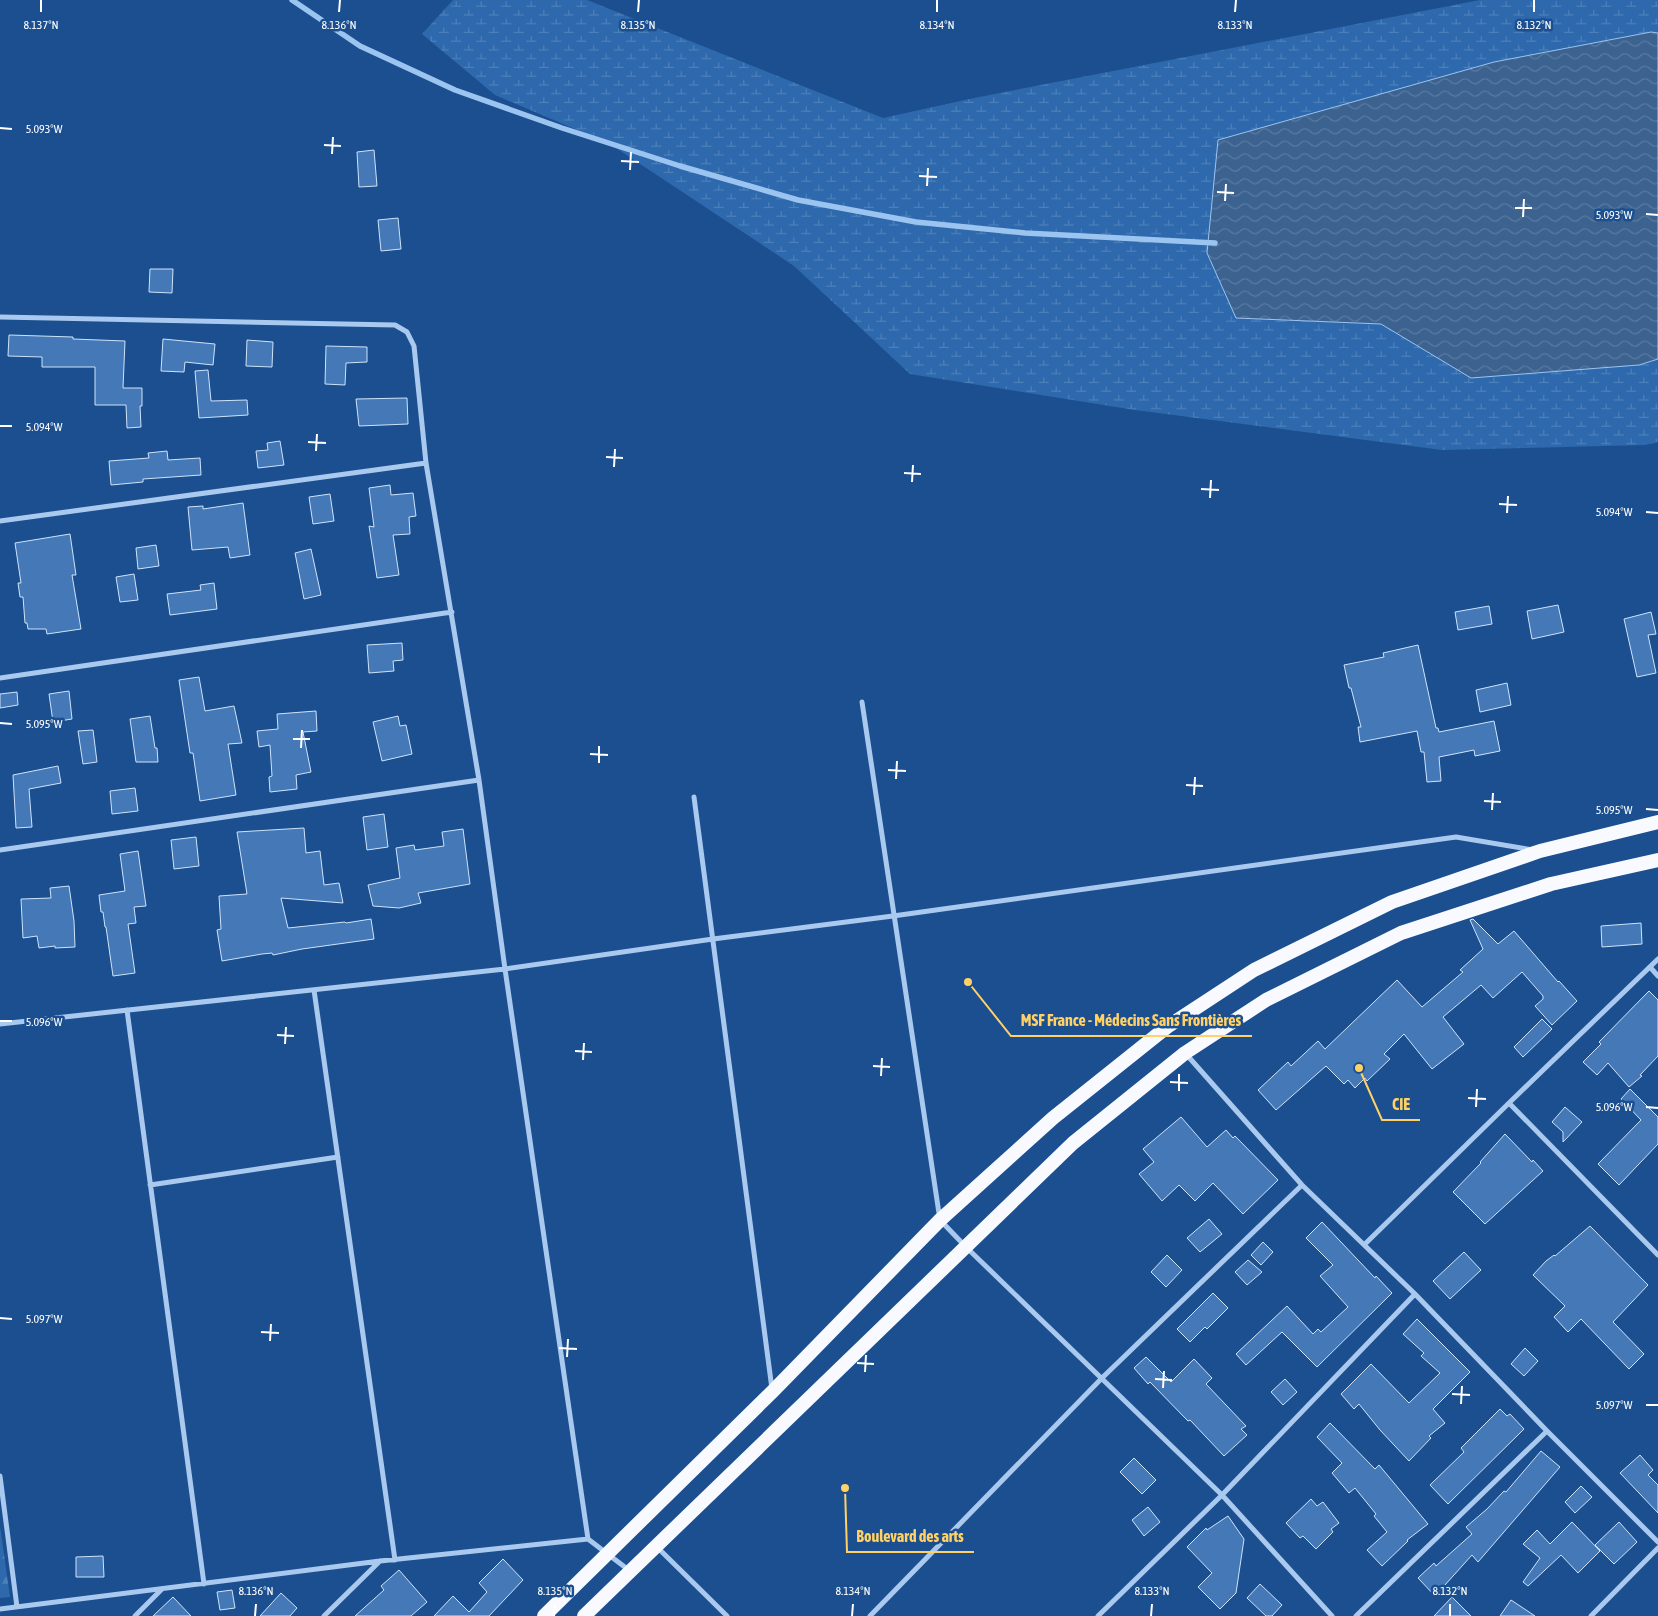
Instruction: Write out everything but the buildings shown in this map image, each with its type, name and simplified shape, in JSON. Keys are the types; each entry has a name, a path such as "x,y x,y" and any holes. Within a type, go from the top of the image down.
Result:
{"highway":[{"path":"544,1616 773,1391 940,1220 1053,1118 1167,1027 1254,970 1392,902 1540,851 1658,822"},
{"path":"584,1616 1073,1143 1185,1053 1266,1000 1401,933 1551,884 1658,860"}],"street":[{"path":"0,317 395,325 407,332 414,346 426,463 480,780 505,969 588,1539"},
{"path":"0,521 426,463"},
{"path":"0,678 452,612"},
{"path":"862,702 940,1220 1222,1495 1332,1616"},
{"path":"0,850 480,780"},
{"path":"694,797 773,1391"},
{"path":"0,1024 505,969 1456,837 1540,851"},
{"path":"1365,1244 1658,960"},
{"path":"1650,967 1658,976"},
{"path":"314,990 395,1560"},
{"path":"127,1010 204,1584"},
{"path":"1185,1053 1302,1185 1415,1294 1547,1431 1658,1542"},
{"path":"1509,1103 1658,1255"},
{"path":"150,1185 338,1158"},
{"path":"870,1616 1102,1378 1302,1185"},
{"path":"1098,1616 1222,1495 1415,1294"},
{"path":"1356,1616 1547,1431"},
{"path":"0,1476 17,1607"},
{"path":"0,1609 380,1561 588,1539 630,1571"},
{"path":"656,1545 727,1616"},
{"path":"1591,1616 1658,1548"},
{"path":"324,1616 380,1561"},
{"path":"134,1616 162,1589"}],"green space":[{"path":"453,0 587,0 883,118 974,98 1480,0 1658,0 1658,33 1651,32 1494,62 1218,140 1237,318 1381,324 1471,378 1639,365 1658,359 1658,442 1645,445 1442,450 1135,410 910,374 794,266 610,144 495,95 422,34"},
{"path":"0,1526 10,1597 0,1598"}],"water":[{"path":"1651,32 1658,33 1658,359 1639,365 1471,378 1381,324 1236,318 1207,253 1218,140 1494,62"}],"waterway":[{"path":"292,0 360,46 455,90 562,128 680,166 798,200 916,222 1025,233 1215,243"}],"place":[{"name":"MSF France - Médecins Sans Frontières","path":"968,982"},
{"name":"CIE","path":"1359,1068"},
{"name":"Boulevard des arts","path":"845,1488"}]}
